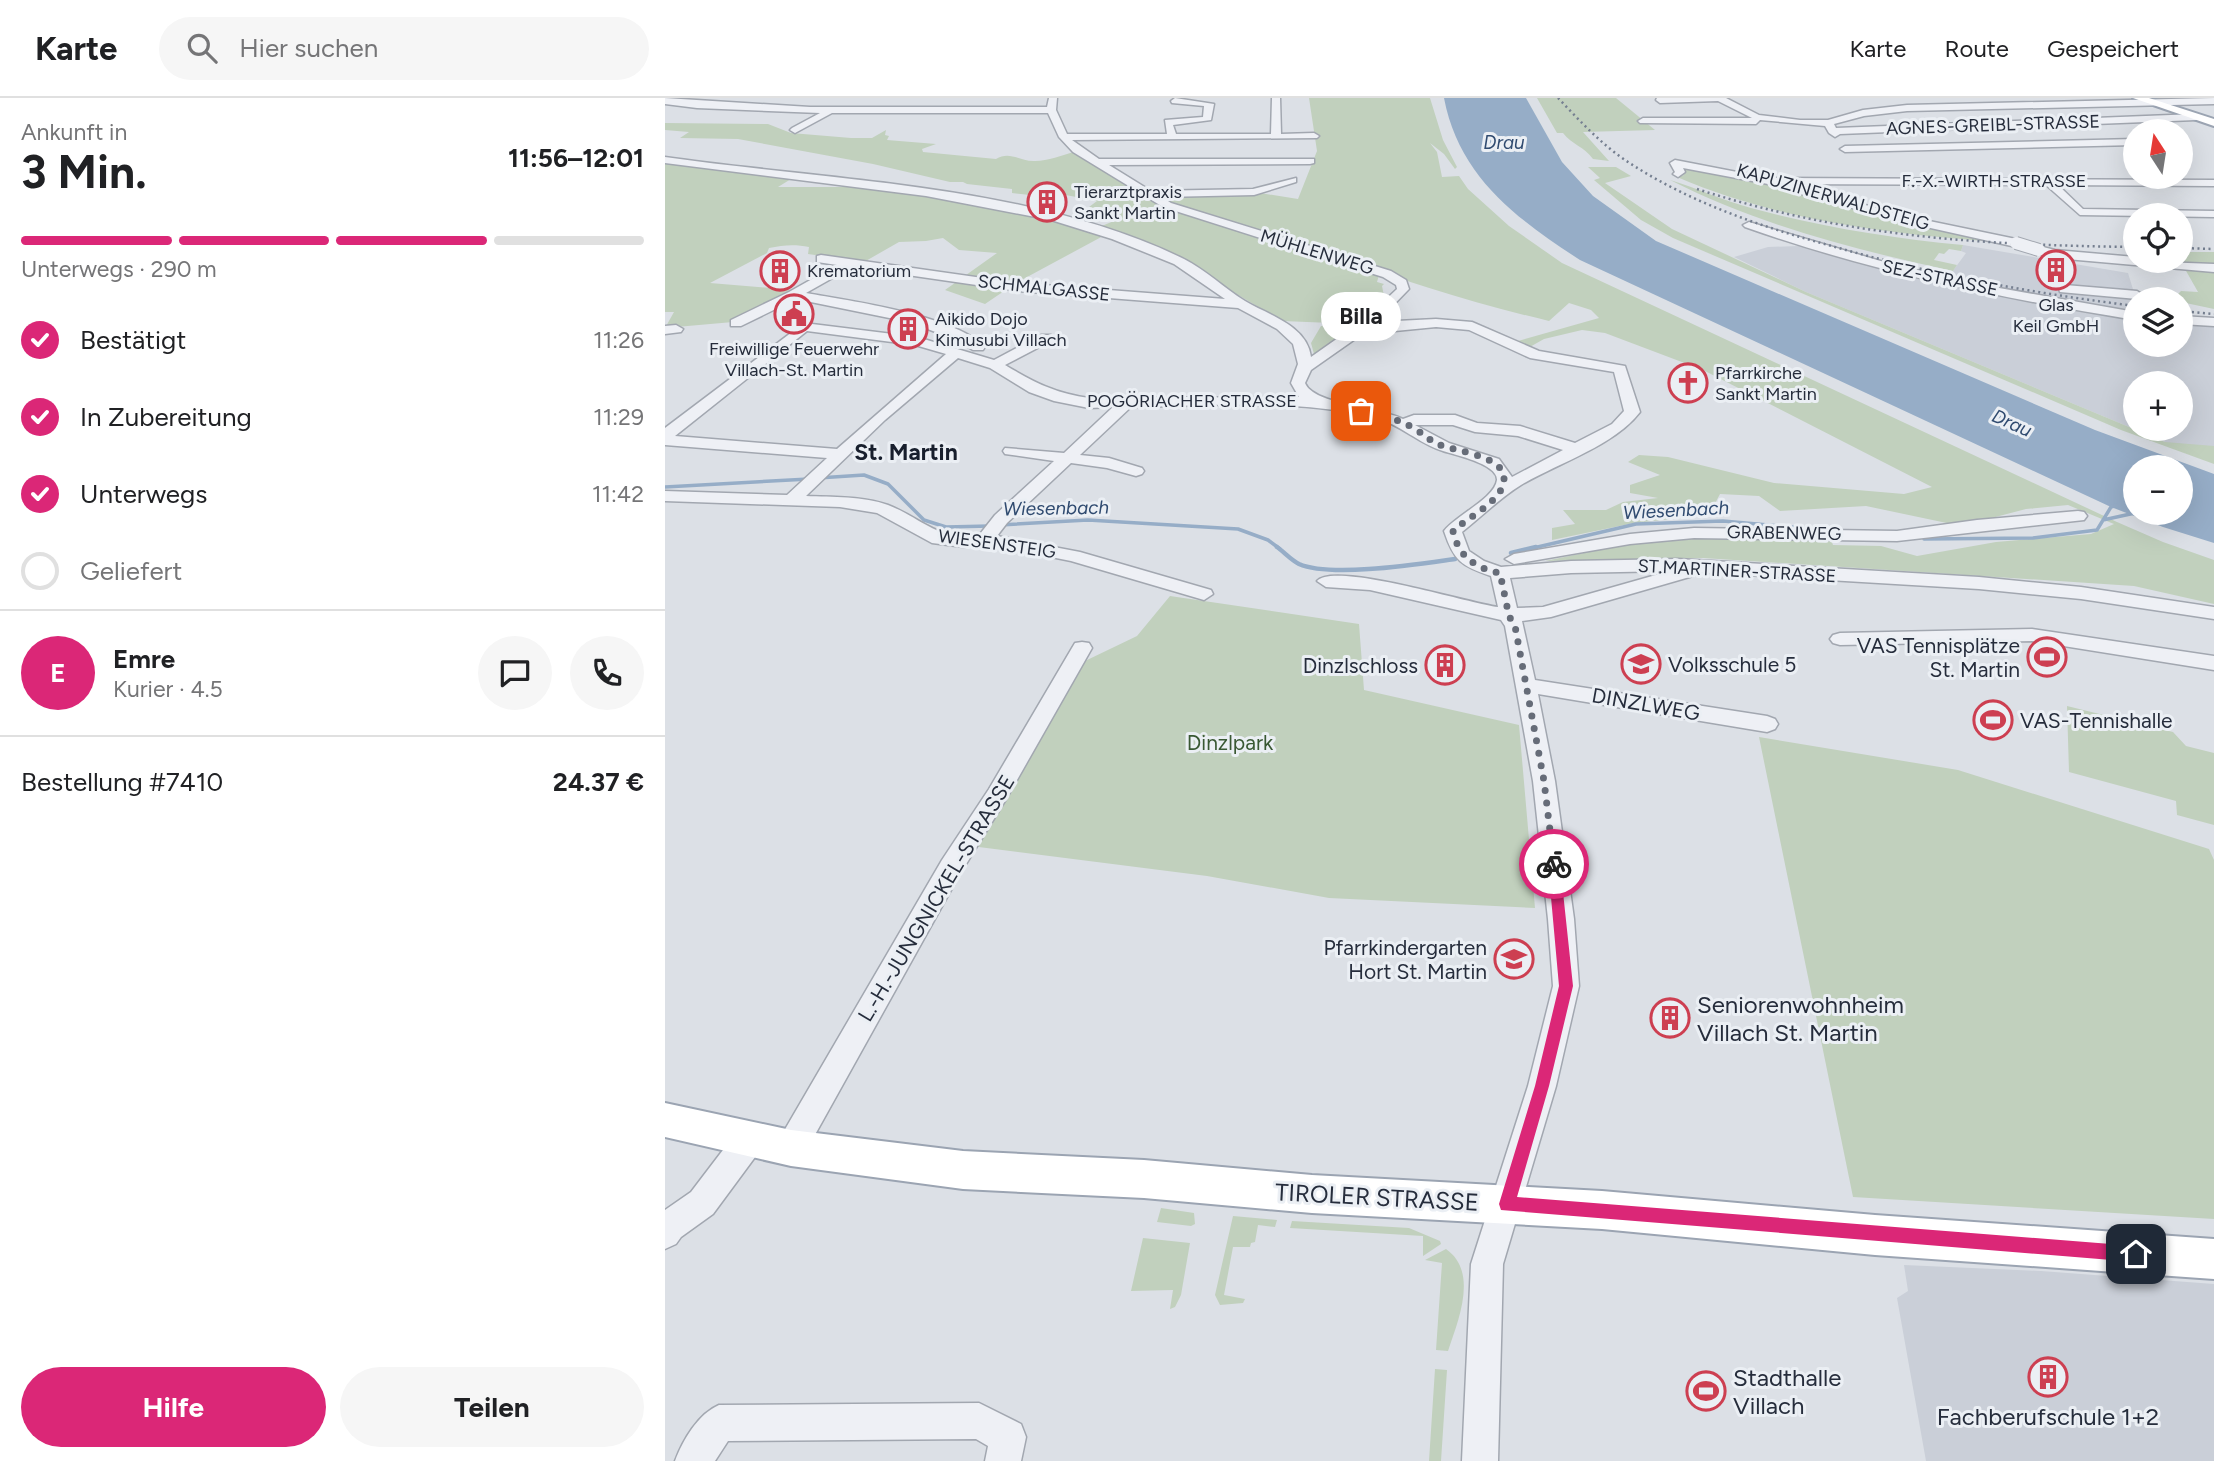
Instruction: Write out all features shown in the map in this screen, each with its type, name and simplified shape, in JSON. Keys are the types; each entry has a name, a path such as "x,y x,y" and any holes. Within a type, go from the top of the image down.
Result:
{"main road":[{"path":"2147,100 2214,123"},
{"name":"TIROLER STRASSE","path":"665,1120 791,1149 963,1170 1507,1204 2214,1259"}],"street":[{"path":"1276,98 1276,137"},
{"path":"1660,100 1720,98 1745,112 1773,121"},
{"path":"2020,98 2048,103"},
{"path":"2038,98 2048,103"},
{"path":"1172,136 1168,122 1208,118 1209,104 1204,100 1175,102"},
{"path":"1643,121 1773,121 1830,127 1844,117 1882,110 2147,100 2214,101"},
{"path":"665,101 731,107 831,110 1052,104"},
{"path":"1871,103 1882,110"},
{"name":"MÜHLENWEG","path":"1052,104 1064,137 1093,162 1147,195 1191,214 1395,278 1402,283 1403,289 1363,326 1306,367"},
{"path":"795,130 831,110"},
{"name":"AGNES-GREIBL-STRASSE","path":"1830,127 2196,117"},
{"path":"1102,124 1105,137"},
{"path":"1830,127 1845,149 1878,180"},
{"path":"1064,137 1314,136"},
{"path":"1845,149 2123,142"},
{"name":"KAPUZINERWALDSTEIG","path":"1699,156 1773,181 1908,220 2055,254 2123,261"},
{"path":"665,160 1000,204 1122,238 1181,263 1240,304 1277,323 1300,344 1306,367 1298,383 1301,391 1314,401 1384,415 1443,446 1493,462 1503,472 1505,480 1498,495"},
{"path":"1093,162 1310,161"},
{"path":"1678,174 1681,173 1675,163 1745,178 1773,181"},
{"path":"805,179 831,170"},
{"path":"2193,179 2199,183"},
{"path":"1147,195 1254,192 1292,180"},
{"name":"F.-X.-WIRTH-STRASSE","path":"1773,181 2214,183"},
{"path":"2047,181 2080,212 2214,214"},
{"path":"1969,220 1982,235"},
{"name":"SEZ-STRASSE","path":"1749,225 1803,244 1908,272 2123,314"},
{"name":"SCHMALGASSE","path":"821,259 1018,287 1240,304"},
{"path":"736,323 794,295 848,264"},
{"path":"2193,268 2214,268"},
{"path":"2000,279 2031,284"},
{"path":"2055,288 2123,296"},
{"path":"794,295 853,305 940,330 973,344 987,353 993,364 1045,338"},
{"path":"2193,321 2214,322"},
{"path":"1363,326 1395,327 1436,323 1472,326 1535,355 1620,369 1632,412 1618,427 1513,483 1453,531 1461,554 1497,572 1509,616 1515,626 1546,794 1566,986 1542,1086 1487,1265 1481,1461"},
{"name":"POGÖRIACHER STRASSE","path":"665,438 804,327 917,341 993,364 1034,390 1089,403 1314,401"},
{"path":"792,500 880,417 957,352"},
{"path":"993,529 1127,403"},
{"path":"1403,424 1414,420 1455,420 1475,427 1520,430 1576,449"},
{"name":"POGÖRIACHER STRASSE","path":"665,438 842,454"},
{"path":"1011,451 1109,463 1136,471"},
{"name":"WIESENSTEIG","path":"665,496 839,502 882,509 938,539 964,542 993,529 1204,594"},
{"name":"GRABENWEG","path":"1497,572 1513,559 1630,539 1719,532 1897,536 1977,525 2078,516"},
{"name":"ST.MARTINER-STRASSE","path":"1497,572 1597,566 1706,566 1979,583 2081,593 2214,613"},
{"path":"1327,581 1369,584 1509,616 1544,613 1706,566"},
{"path":"1839,639 2032,635 2214,663"},
{"name":"L.-H.-JUNGNICKEL-STRASSE","path":"791,1149 951,867 997,795 1082,648"},
{"name":"DINZLWEG","path":"1526,685 1767,724"},
{"path":"665,1233 670,1226 702,1203 750,1139"},
{"path":"694,1461 719,1423 979,1421 1008,1437 1003,1461"}],"shaded area":[{"path":"1963,245 2128,273 2132,287 2123,287 2123,357 2193,357 2193,325 2214,324 2214,458 2163,441 2193,441 2193,371 2123,371 2123,424 1806,292 1734,257 1768,247 1799,246 1944,283 1966,253 1961,251"},
{"path":"1904,1265 2041,1271 2214,1284 2214,1461 1926,1461 1897,1298 1908,1291"}],"green space":[{"path":"1309,98 1430,98 1443,140 1457,167 1455,169 1444,154 1430,143 1437,152 1442,177 1459,176 1468,189 1509,226 1562,263 2123,525 2214,560 2214,604 2134,586 1703,558 1545,561 1652,539 1711,535 1830,537 1833,545 1881,546 1917,556 1996,542 2091,534 2114,524 2068,505 2026,509 1961,526 1866,506 1780,511 1759,496 1720,494 1709,515 1634,523 1552,540 1552,528 1575,524 1563,510 1606,510 1623,502 1658,498 1630,493 1630,485 1660,475 1628,462 1639,455 1668,457 1774,483 1904,494 1932,487 1703,370 1605,333 1582,330 1544,339 1528,348 1518,341 1599,318 1591,310 1569,303 1549,321 1431,289 1316,248 1309,252 1379,275 1377,282 1384,284 1384,296 1357,324 1282,321 1155,246 1097,228 1121,218 1089,207 1097,201 1050,192 1039,196 1012,193 1012,189 950,182 873,164 738,139 680,138 689,132 665,130 665,123 768,124 791,133 851,138 872,138 886,130 885,135 889,136 887,140 936,144 922,149 923,152 996,159 1011,156 1035,161 1074,152 1149,199 1177,213 1181,209 1157,197 1260,193 1298,199 1317,151"},
{"path":"1537,98 1616,98 1655,130 1583,132 1609,161 1593,159 1563,133 1557,133"},
{"path":"665,160 791,179 778,187 864,187 998,203 1105,235 1016,283 985,304 945,290 997,253 959,250 943,238 899,242 864,262 808,254 809,247 804,246 769,248 767,253 710,283 795,290 733,322 665,328 674,312 665,312"},
{"path":"1679,166 1772,180 2004,242 1879,230 1796,215 1756,205 1677,177 1684,175"},
{"path":"1588,167 1616,167 1631,176 1605,183 1672,229 1806,292 2123,424 2123,431 1673,238 1641,220 1594,180 1600,178"},
{"path":"1670,180 1741,205 1804,221 1963,245 1961,251 1949,249 1944,254 1939,253 1934,260 1957,265 1953,271 1880,254 1773,223"},
{"path":"2193,252 2214,252 2214,309 2193,305 2193,292 2198,292 2187,273 2193,273"},
{"path":"1321,326 1352,328 1314,354 1311,343"},
{"path":"2151,441 2214,446 2214,464"},
{"name":"Dinzlpark","path":"1170,596 1359,624 1364,690 1519,725 1535,908 1329,898 1207,876 963,845 1085,661 1137,636"},
{"path":"2067,706 2173,732 2186,746 2214,753 2214,825 2177,815 2176,801 2069,772"},
{"path":"1759,737 1958,770 2209,849 2214,860 2214,1219 1853,1197"},
{"path":"1161,1208 1194,1213 1195,1224 1191,1226 1157,1222"},
{"path":"1233,1216 1277,1220 1275,1227 1258,1225 1255,1242 1251,1243 1250,1247 1233,1247 1224,1295 1245,1299 1243,1303 1220,1305 1215,1295"},
{"path":"1292,1221 1409,1228 1440,1241 1441,1244 1423,1256 1423,1236 1290,1228"},
{"path":"1143,1238 1190,1243 1181,1295 1175,1307 1170,1309 1173,1290 1131,1291"},
{"path":"1446,1249 1462,1270 1464,1283 1460,1312 1448,1351 1436,1350 1442,1263 1425,1260"},
{"path":"1435,1369 1447,1370 1441,1461 1429,1461"}],"water":[{"name":"Drau","path":"1444,98 1526,98 1562,162 1593,196 1656,241 2095,430 2163,455 2123,455 2123,512 2111,507 1580,260 1513,212 1477,173 1463,151"},
{"name":"Drau","path":"2193,466 2214,474 2214,543 2158,525 2193,525"}],"waterway":[{"name":"Wiesenbach","path":"818,478 864,475 888,484 924,520 946,527 990,526"},
{"name":"Wiesenbach","path":"665,487 809,479"},
{"name":"Wiesenbach","path":"2103,520 2111,507 2117,505"},
{"name":"Wiesenbach","path":"2103,520 2123,516"},
{"name":"Wiesenbach","path":"1000,525 1088,520 1238,529 1268,540 1280,549"},
{"name":"Wiesenbach","path":"1924,539 2033,538 2097,530 2103,520"},
{"name":"Wiesenbach","path":"1529,549 1636,524 1723,521 1804,528"},
{"name":"Wiesenbach","path":"1277,547 1299,564 1332,570 1375,569 1455,559"},
{"name":"Wiesenbach","path":"1511,553 1536,547"}],"railway":[{"path":"1558,98 1600,140 1628,162 1675,189 1750,221 1828,245 1942,274 2123,304"},
{"path":"1697,189 1806,218 1860,228 2022,244 2123,247"},
{"path":"2193,248 2214,249"},
{"path":"2193,312 2214,314"}],"way so far":[{"path":"1361,411 1384,415 1415,429 1431,441 1493,462 1503,472 1505,480 1498,495 1453,531 1461,554 1477,565 1500,573 1509,616 1515,626 1544,781 1554,864"}],"place":[{"name":"Tierarztpraxis Sankt Martin","path":"1047,202"},
{"name":"Glas Keil GmbH","path":"2056,270"},
{"name":"Krematorium","path":"780,271"},
{"name":"Freiwillige Feuerwehr Villach-St. Martin","path":"794,314"},
{"name":"Aikido Dojo Kimusubi Villach","path":"908,329"},
{"name":"Pfarrkirche Sankt Martin","path":"1688,383"},
{"name":"Billa","path":"1361,411"},
{"name":"VAS Tennisplätze St. Martin","path":"2047,657"},
{"name":"Volksschule 5","path":"1641,664"},
{"name":"Dinzlschloss","path":"1445,665"},
{"name":"VAS-Tennishalle","path":"1993,720"},
{"name":"Pfarrkindergarten Hort St. Martin","path":"1514,959"},
{"name":"Seniorenwohnheim Villach St. Martin","path":"1670,1018"},
{"name":"Fachberufschule 1+2","path":"2048,1377"},
{"name":"Stadthalle Villach","path":"1706,1391"}],"district":[{"name":"St. Martin","path":"906,452"}],"route":[{"path":"1554,864 1566,986 1542,1086 1507,1204 2136,1254"}]}
